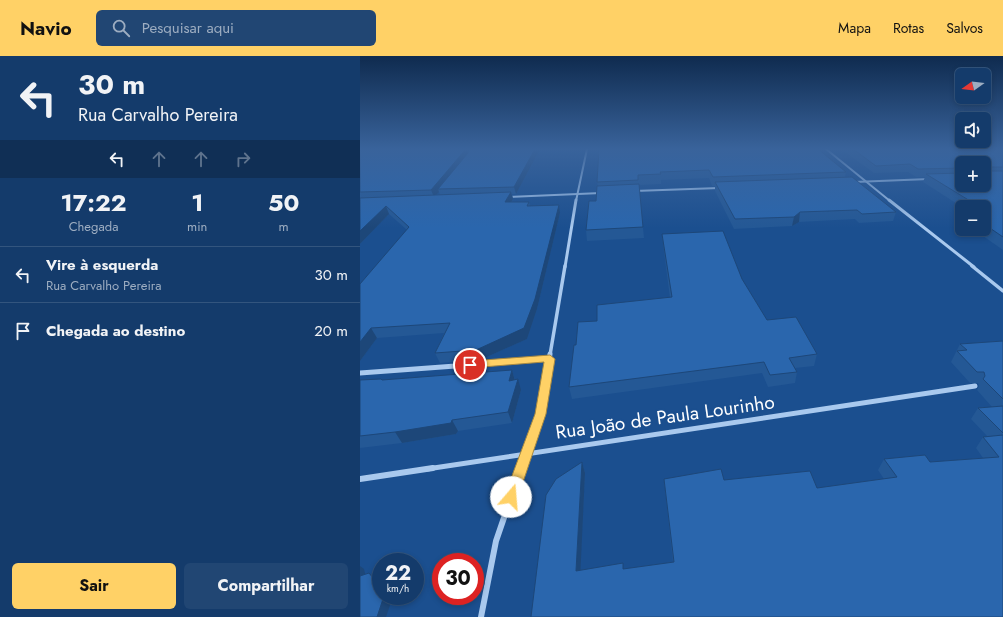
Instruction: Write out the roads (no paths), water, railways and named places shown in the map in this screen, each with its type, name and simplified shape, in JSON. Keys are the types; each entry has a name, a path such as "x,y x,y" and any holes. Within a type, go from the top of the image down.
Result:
{"street":[{"path":"481,617 496,541 540,414 581,175"},
{"path":"857,175 1003,291"},
{"path":"852,182 932,179"},
{"path":"627,192 720,188"},
{"path":"503,197 604,193"},
{"path":"360,373 550,359"},
{"name":"Rua João de Paula Lourinho","path":"360,479 975,386"}]}
